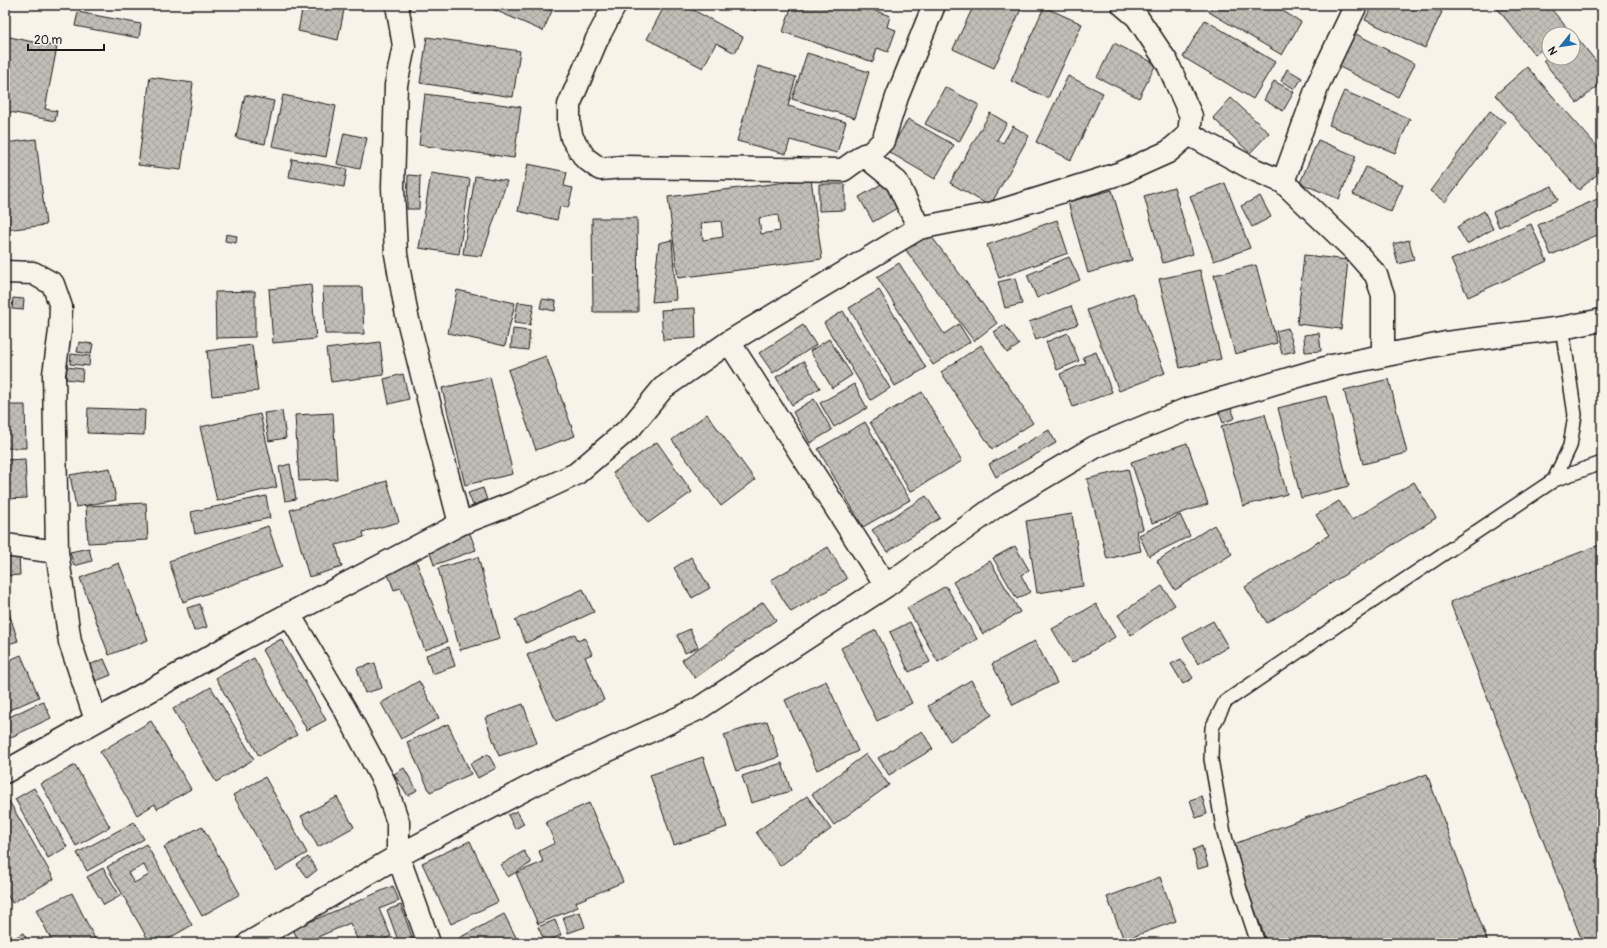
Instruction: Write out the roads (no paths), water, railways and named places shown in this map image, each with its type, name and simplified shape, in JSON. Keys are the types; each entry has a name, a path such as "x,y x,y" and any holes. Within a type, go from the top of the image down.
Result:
{"street":[{"path":"397,5 404,46 396,85 393,187 396,254 407,316 460,524"},
{"path":"615,5 597,39 569,105 569,124 572,138 585,158 600,168 843,170 864,155 871,153 883,141 897,97 934,5"},
{"path":"5,772 96,720 289,614 460,524 576,474 632,427 663,388 728,342 919,228 990,214 1121,173 1168,152 1189,134 1191,116 1167,62 1137,17 1123,5"},
{"path":"1283,182 1319,82 1356,5"},
{"path":"1189,134 1252,169 1283,182 1353,249 1376,275 1383,295 1383,355"},
{"path":"864,155 897,182 919,228"},
{"path":"5,272 33,273 53,284 61,307 60,330 54,374 57,552 70,642 96,720"},
{"path":"249,943 398,856 539,782 698,709 886,586 999,504 1094,447 1185,410 1332,366 1446,343 1562,328 1602,320"},
{"path":"728,342 886,586"},
{"path":"5,545 57,552"},
{"path":"289,614 346,711 384,782 398,822 398,856 429,943"}],"lane":[{"path":"1554,480 1570,446 1575,415 1562,328"},
{"path":"1258,943 1240,889 1224,833 1211,759 1212,728 1225,702 1554,480 1602,463"}]}
